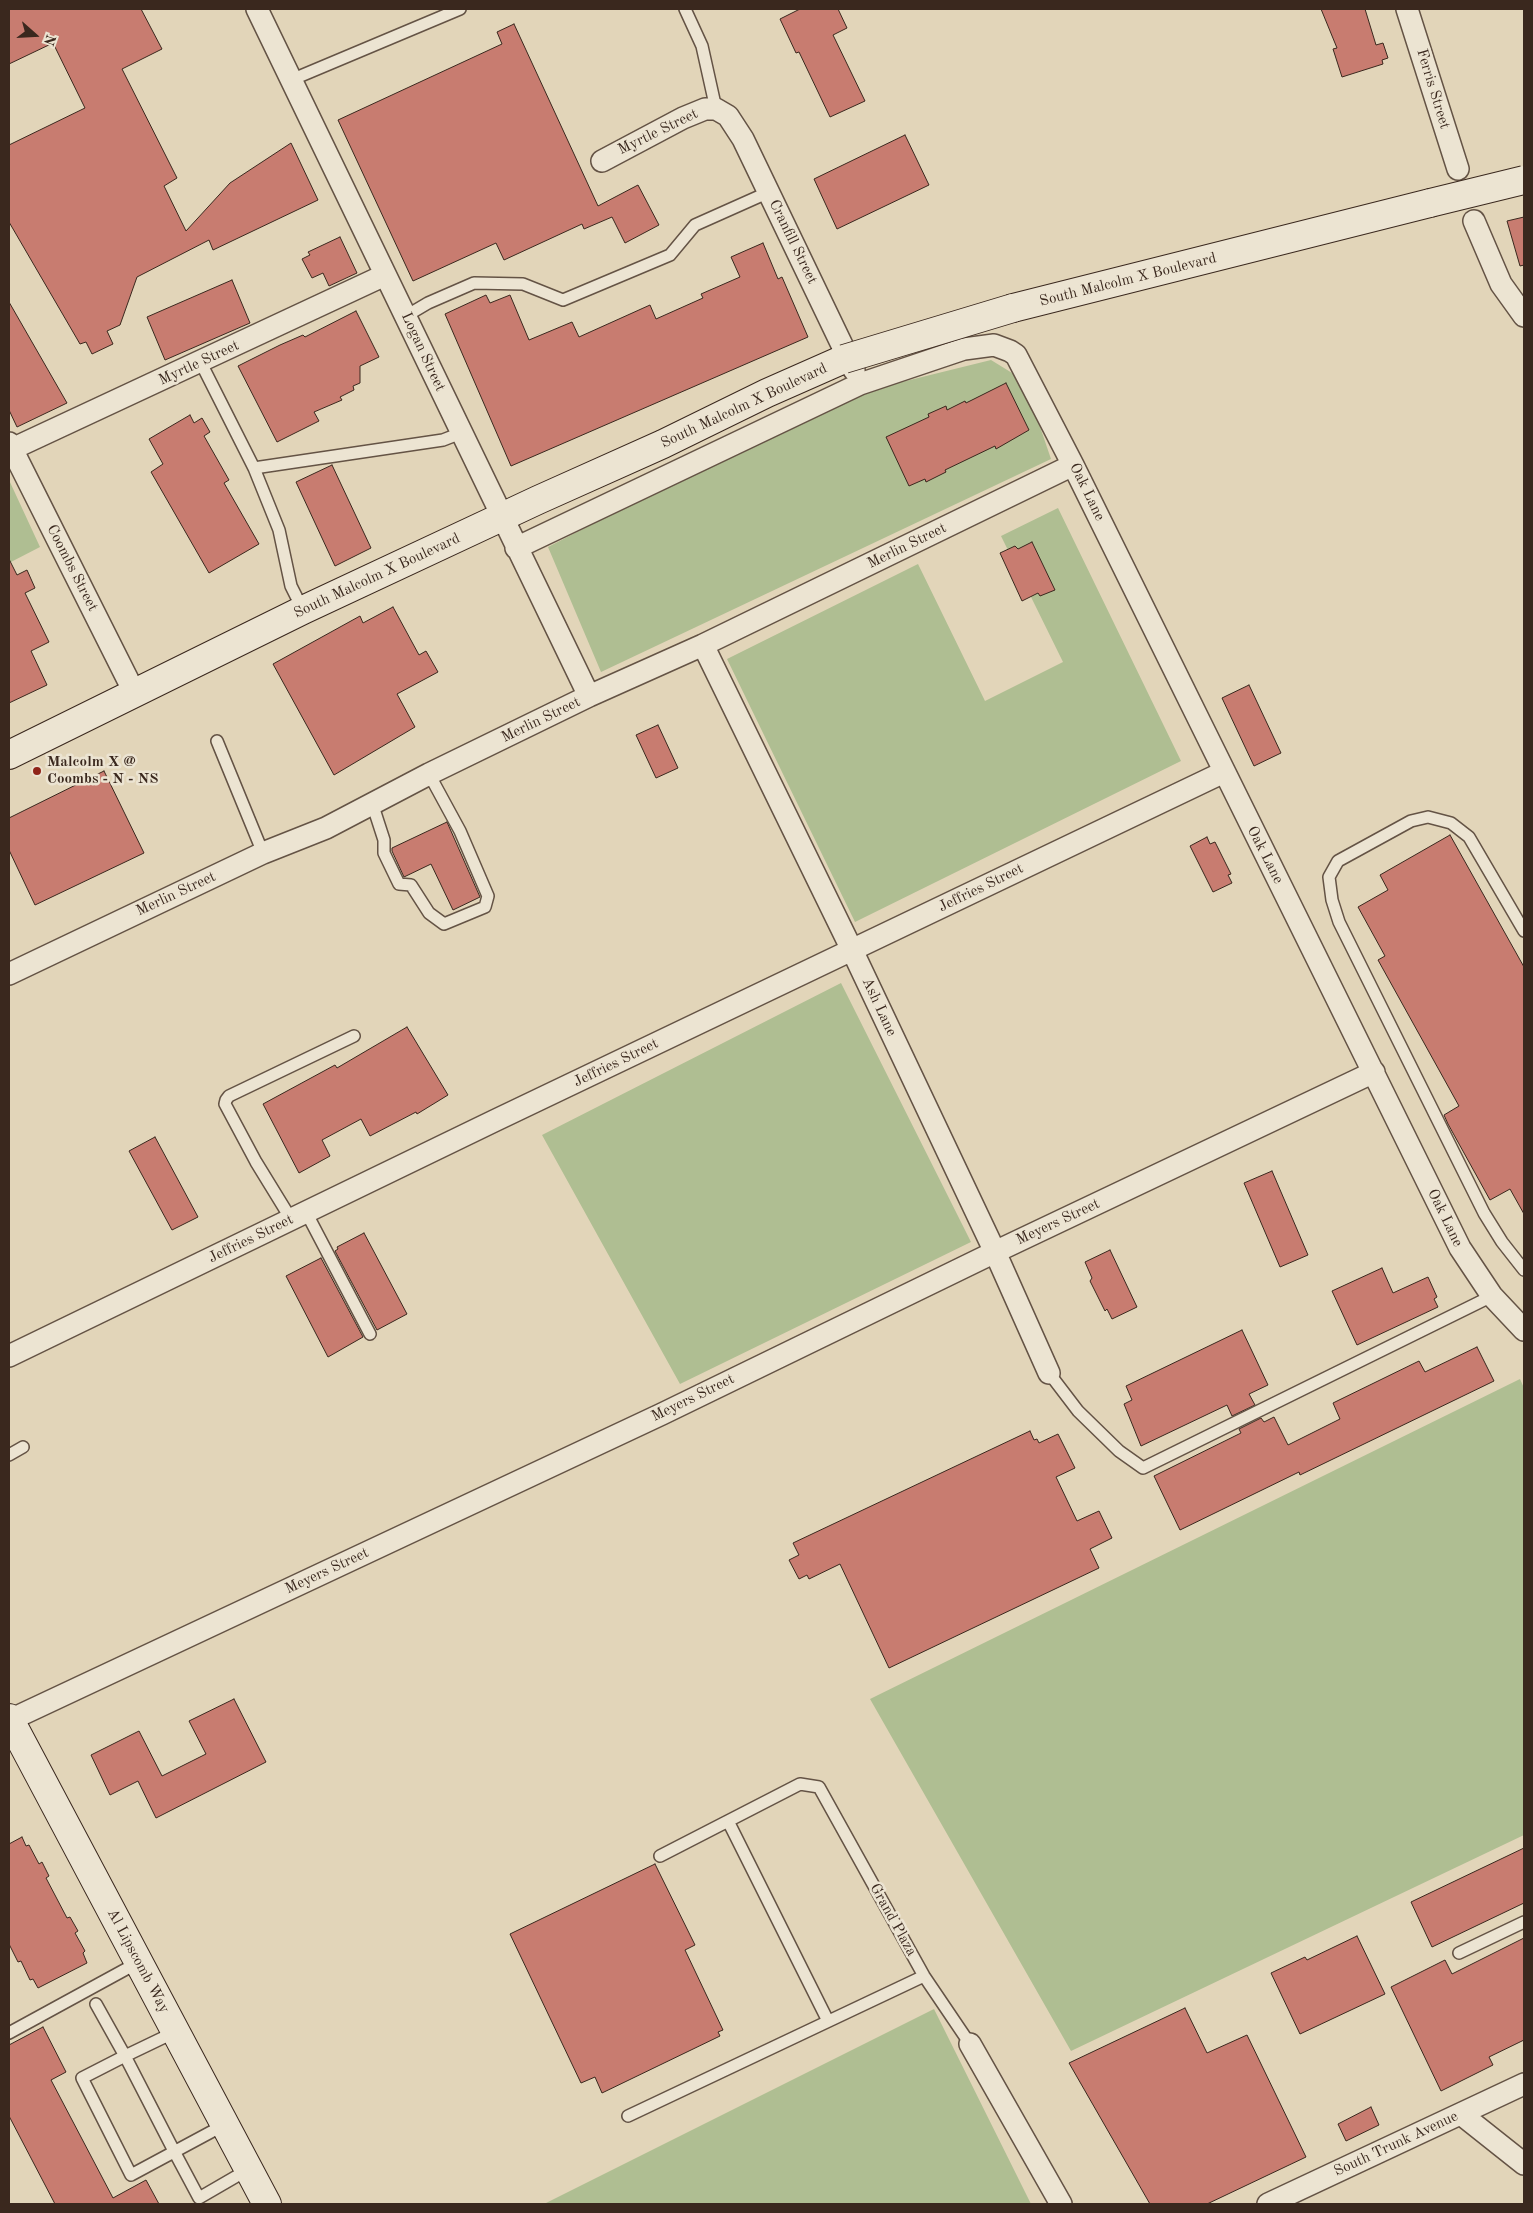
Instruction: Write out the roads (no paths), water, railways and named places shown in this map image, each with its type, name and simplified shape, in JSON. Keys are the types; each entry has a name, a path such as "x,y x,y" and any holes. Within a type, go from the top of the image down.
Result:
{"street":[{"name":"Logan Street","path":"256,9 406,316 501,518 589,696"},
{"name":"Ferris Street","path":"1407,9 1458,169"},
{"name":"Myrtle Street","path":"602,161 683,118 705,109 716,109"},
{"name":"Cranfill Street","path":"716,109 728,116 743,140 860,384"},
{"name":"South Malcolm X Boulevard","path":"9,755 303,610 844,359 980,317 1524,180"},
{"path":"1474,221 1494,270 1523,312"},
{"name":"Myrtle Street","path":"10,446 201,363 386,275"},
{"name":"Oak Lane","path":"516,548 860,384 964,349 994,345 1010,350 1024,368 1073,465 1460,1248 1492,1296 1524,1330"},
{"name":"Coombs Street","path":"10,446 134,692"},
{"name":"Merlin Street","path":"9,974 263,853 326,828 429,774 589,696 703,645 1073,465"},
{"name":"Ash Lane","path":"703,645 852,950 995,1252 1049,1373"},
{"name":"Jeffries Street","path":"9,1356 1224,772"},
{"name":"Meyers Street","path":"10,1719 653,1418 995,1252 1374,1072"},
{"name":"Al Lipscomb Way","path":"10,1719 267,2204"},
{"name":"Grand Plaza","path":"970,2044 1061,2204"},
{"name":"South Trunk Avenue","path":"1268,2204 1524,2084"},
{"path":"1461,2114 1524,2164"}],"lane":[{"path":"291,80 460,9"},
{"path":"685,9 702,46 716,109"},
{"path":"406,316 428,303 474,284 523,284 563,300 670,255 695,225 769,192"},
{"path":"201,363 254,468 279,530 291,586 303,610"},
{"path":"254,468 443,440 461,433"},
{"path":"217,740 263,853"},
{"path":"372,804 384,840 384,853 399,884 411,885 429,914 444,924 485,908 488,896 460,831 429,774"},
{"path":"1524,931 1469,837 1451,823 1428,817 1411,821 1338,860 1329,877 1332,900 1338,922 1484,1213 1502,1242 1524,1270"},
{"path":"354,1036 229,1096 225,1104 256,1162 299,1216 370,1334"},
{"path":"1049,1373 1078,1411 1119,1451 1143,1468 1492,1296"},
{"path":"9,1455 23,1447"},
{"name":"Grand Plaza","path":"660,1856 800,1784 820,1787 924,1976 970,2044"},
{"path":"728,1821 828,2021"},
{"path":"1459,1953 1524,1922"},
{"path":"9,2032 139,1962"},
{"path":"628,2116 924,1976"},
{"path":"96,2004 175,2153 195,2201 249,2169"},
{"path":"176,2032 82,2078 131,2175 224,2125"}],"place":[{"name":"Malcolm X @ Coombs - N - NS","path":"37,771"}]}
